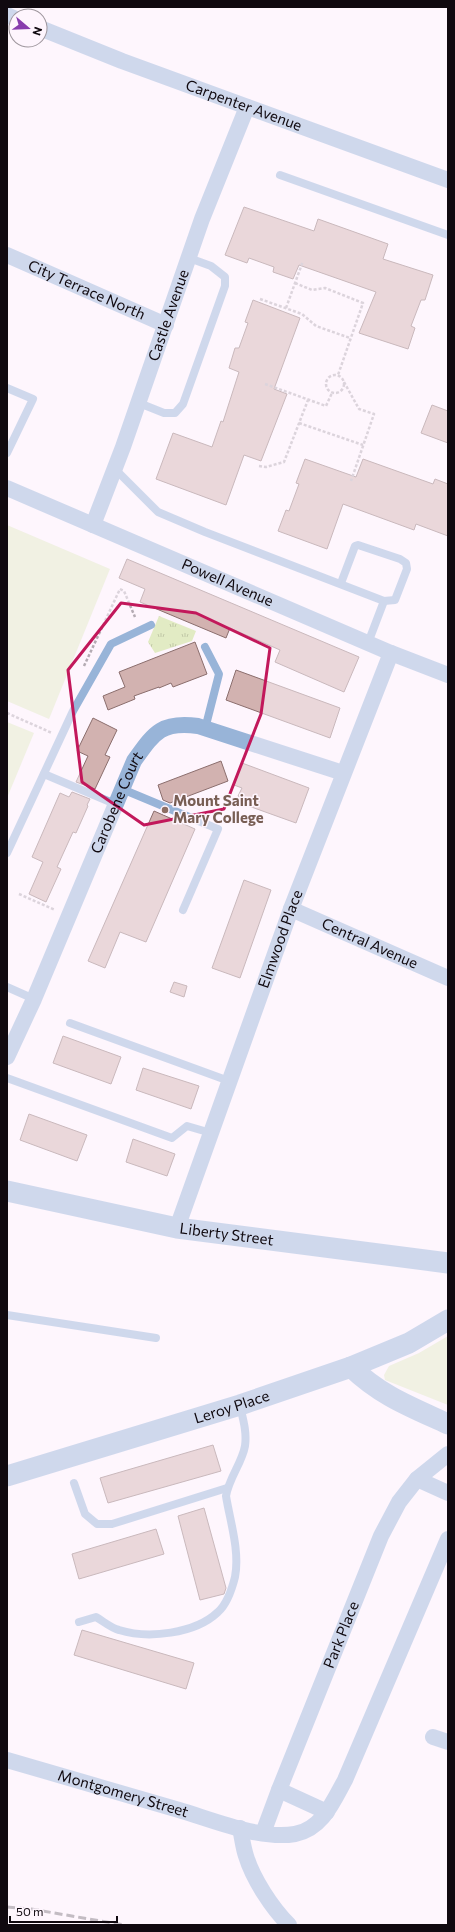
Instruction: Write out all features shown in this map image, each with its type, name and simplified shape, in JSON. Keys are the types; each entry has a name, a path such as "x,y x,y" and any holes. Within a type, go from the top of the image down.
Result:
{"street":[{"name":"Carpenter Avenue","path":"48,31 122,61 448,180"},
{"name":"Castle Avenue","path":"93,525 139,403 202,219 247,107"},
{"name":"City Terrace North","path":"7,255 166,325"},
{"name":"Powell Avenue","path":"7,488 391,653 448,675"},
{"name":"Elmwood Place","path":"177,1228 291,910 343,773 391,653"},
{"name":"Carobene Court","path":"7,1057 34,999 134,761 150,738 166,727 183,724 205,729 343,773"},
{"name":"Central Avenue","path":"291,910 448,978"},
{"name":"Liberty Street","path":"7,1191 177,1228 448,1263"},
{"name":"Leroy Place","path":"7,1476 240,1405 351,1367 409,1343 448,1320"},
{"path":"351,1367 367,1383 387,1396 448,1424"},
{"name":"Park Place","path":"264,1833 279,1790 381,1536 399,1502 417,1479 448,1454"},
{"path":"417,1479 448,1493"},
{"path":"289,1925 271,1902 251,1870 245,1855 240,1828 280,1835 296,1834 309,1828 327,1812 345,1780 448,1539"},
{"name":"Montgomery Street","path":"7,1760 240,1828"},
{"path":"279,1790 327,1812"}],"lane":[{"path":"280,175 448,235"},
{"path":"139,403 164,413 175,413 183,404 225,286 225,277 211,266 189,258"},
{"path":"7,388 33,399 7,453"},
{"path":"115,469 158,512 205,532 341,583 384,602 395,600 407,569 406,563 400,558 358,545 355,546 341,583"},
{"path":"368,643 384,602"},
{"path":"7,853 73,711 111,644 151,625"},
{"path":"205,647 219,674 205,729"},
{"path":"44,774 115,804"},
{"path":"122,789 218,829 183,910"},
{"path":"7,988 34,999"},
{"path":"70,1023 229,1081"},
{"path":"7,1078 172,1138 187,1126 210,1133"},
{"path":"7,1315 156,1338"},
{"path":"79,1622 96,1617 118,1630 143,1635 172,1633 197,1625 218,1612 228,1598 235,1577 236,1560 226,1496 227,1488 245,1447 245,1428 240,1405"},
{"path":"74,1483 85,1514 97,1524 112,1524 227,1488"}],"path":[{"path":"286,308 304,261"},
{"path":"295,284 312,290 325,288 363,303 338,375"},
{"path":"260,299 302,314 316,326 350,338"},
{"path":"338,375 344,382 359,409 374,414 351,481"},
{"path":"338,375 332,376 327,380 326,386 332,392 337,393 342,390 344,382"},
{"path":"265,384 326,406 332,392"},
{"path":"259,466 266,467 284,462 308,400"},
{"path":"299,423 363,445"},
{"path":"7,713 54,733"},
{"path":"19,894 57,911"}],"highlighted area":[{"path":"121,603 196,613 270,648 261,714 224,809 144,825 82,782 68,670"}],"green space":[{"path":"7,525 110,569 49,719 7,701"},
{"path":"159,616 196,631 192,641 155,653 148,642"},
{"path":"7,722 34,733 7,798"},
{"path":"448,1336 448,1405 385,1380 384,1375 389,1366 419,1353"}],"building":[{"path":"244,207 314,231 318,219 388,244 383,259 433,275 425,300 421,300 411,326 415,328 408,349 359,333 376,292 299,265 293,279 273,272 274,267 249,258 247,263 225,255"},
{"path":"253,300 300,318 274,389 287,394 261,461 244,455 226,505 156,479 173,433 212,447 221,421 223,422 239,372 229,368 235,348 239,348 248,323 245,322"},
{"path":"432,405 448,411 448,443 421,433"},
{"path":"305,459 356,477 363,459 433,484 435,479 448,484 448,536 416,524 414,530 343,504 327,549 278,531 286,510 289,511 299,484 296,483"},
{"path":"127,559 359,657 344,692 275,662 280,650 230,628 226,638 140,602 145,589 119,578"},
{"path":"195,642 207,674 173,687 171,683 134,696 135,699 108,710 103,696 125,687 119,672"},
{"path":"236,670 340,708 330,738 226,700"},
{"path":"93,718 117,730 105,755 110,757 95,789 76,782 88,756 77,751"},
{"path":"221,761 228,781 170,803 163,800 158,785"},
{"path":"242,763 309,788 296,823 243,804 245,799 238,796 242,788 234,785"},
{"path":"72,792 90,799 76,833 73,832 57,867 61,869 46,902 29,894 43,862 32,857 60,793 69,797"},
{"path":"154,811 195,829 146,942 120,932 105,968 88,961"},
{"path":"244,880 271,890 240,978 212,968"},
{"path":"174,982 187,986 184,997 170,992"},
{"path":"63,1036 121,1057 111,1084 53,1063"},
{"path":"143,1068 199,1086 191,1109 136,1090"},
{"path":"29,1114 87,1135 77,1161 20,1140"},
{"path":"133,1139 175,1154 167,1176 126,1162"},
{"path":"213,1445 221,1471 108,1503 100,1478"},
{"path":"204,1508 226,1588 224,1594 200,1600 178,1516"},
{"path":"156,1529 164,1554 79,1579 72,1554"},
{"path":"82,1630 194,1663 186,1689 74,1655"}],"railway":[{"path":"7,1907 31,1909 124,1925"}],"place":[{"name":"Mount Saint Mary College","path":"165,810"}]}
